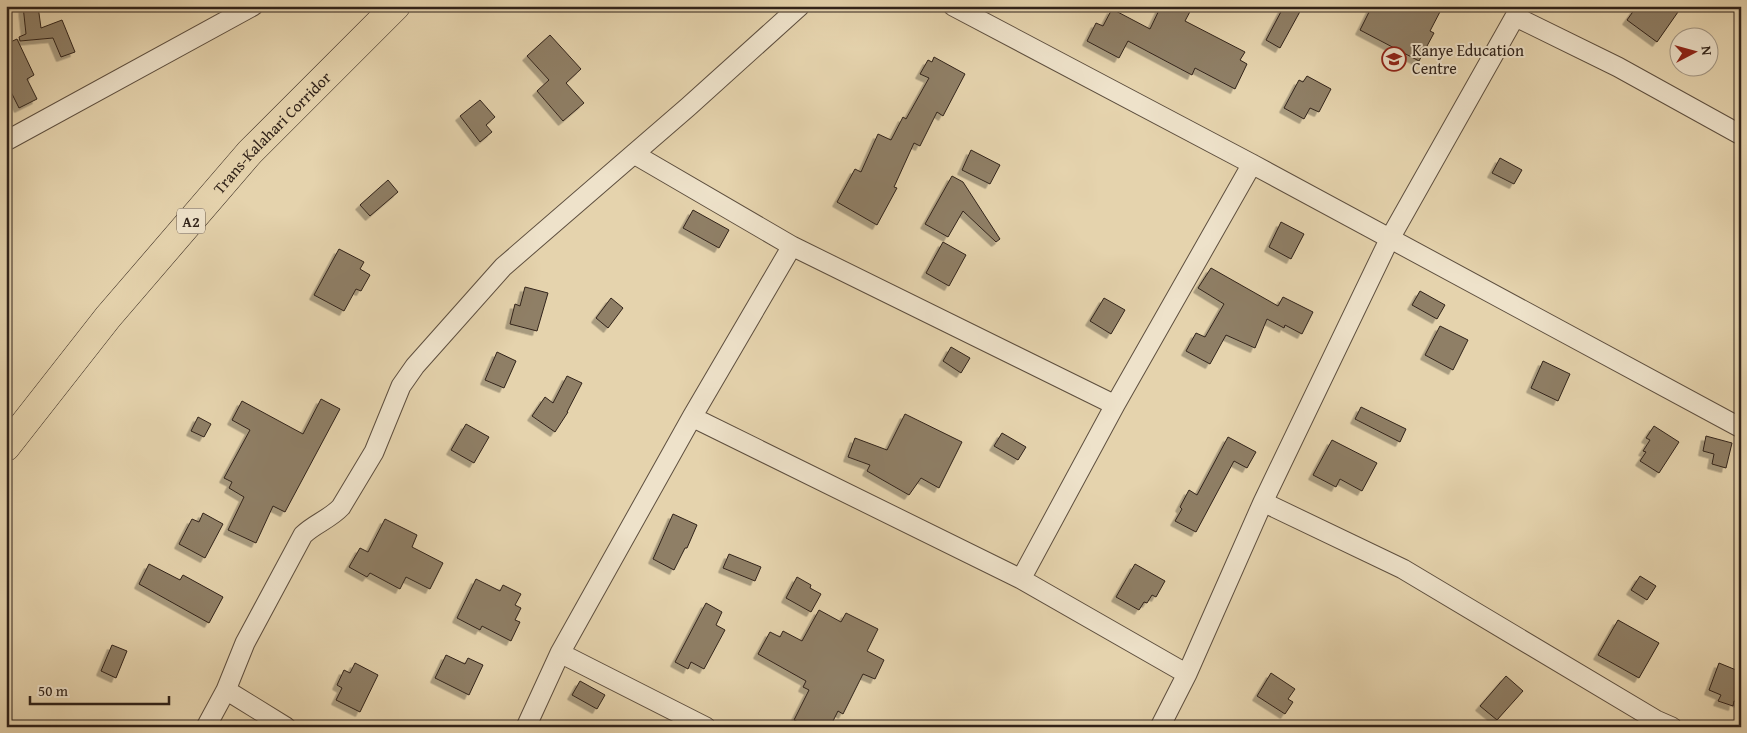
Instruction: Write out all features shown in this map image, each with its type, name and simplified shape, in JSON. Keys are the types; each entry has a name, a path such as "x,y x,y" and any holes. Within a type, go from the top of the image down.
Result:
{"highway":[{"name":"Trans-Kalahari Corridor","path":"6,447 108,317 250,152 396,8"}],"street":[{"path":"6,141 253,6"},
{"path":"206,727 226,690 246,643 303,535 310,528 335,514 341,507 374,452 401,386 415,366 503,267 634,154 800,6"},
{"path":"953,6 1252,164 1389,240 1741,428"},
{"path":"1160,727 1187,674 1263,502 1389,240 1518,12 1741,135"},
{"path":"634,154 792,246 1115,405"},
{"path":"1021,578 1115,405 1252,164"},
{"path":"526,727 560,653 692,417 792,246"},
{"path":"692,417 1021,578 1187,674"},
{"path":"1263,502 1404,569 1656,720 1672,727"},
{"path":"560,653 706,727"},
{"path":"226,690 286,727"}],"building":[{"path":"23,6 38,6 41,28 62,20 75,52 61,57 53,38 20,41 19,37 26,34"},
{"path":"1161,6 1193,6 1185,21 1245,52 1240,60 1247,64 1235,89 1195,68 1192,75 1128,41 1119,58 1087,41 1096,23 1103,26 1112,9 1150,29"},
{"path":"1284,6 1303,6 1280,48 1266,40"},
{"path":"1372,6 1443,6 1430,31 1434,33 1419,61 1360,30"},
{"path":"1637,6 1670,6 1678,12 1657,42 1627,20"},
{"path":"550,35 581,69 566,83 584,103 563,121 537,91 549,80 527,56"},
{"path":"17,39 34,75 27,79 37,99 19,108 6,82 6,44"},
{"path":"934,57 965,74 943,116 937,112 920,146 914,143 894,187 897,188 877,225 837,202 855,169 861,172 878,134 891,140 903,117 906,119 929,78 920,74 928,60 932,62"},
{"path":"1307,76 1331,89 1319,112 1310,108 1304,119 1284,108 1299,80 1303,82"},
{"path":"480,100 495,117 486,125 492,132 480,142 460,116"},
{"path":"971,150 1000,165 990,184 962,170"},
{"path":"1500,158 1522,170 1514,184 1492,173"},
{"path":"952,176 963,182 1000,239 996,242 963,211 948,237 925,224"},
{"path":"388,180 398,192 370,216 360,205"},
{"path":"693,210 729,230 719,248 683,228"},
{"path":"1281,222 1304,234 1291,259 1269,247"},
{"path":"943,242 966,255 949,286 926,273"},
{"path":"339,249 364,262 360,269 370,275 361,291 356,289 344,311 314,295"},
{"path":"1211,268 1278,306 1283,297 1313,312 1302,334 1285,325 1284,328 1267,319 1255,348 1226,335 1210,364 1186,351 1196,333 1205,337 1224,304 1198,288"},
{"path":"525,287 548,293 537,331 510,324 515,304 520,306"},
{"path":"1420,291 1445,305 1437,319 1412,305"},
{"path":"611,298 623,308 608,328 596,318"},
{"path":"1104,298 1125,310 1111,334 1090,321"},
{"path":"1440,326 1468,340 1453,370 1425,355"},
{"path":"951,347 970,358 961,373 943,361"},
{"path":"497,352 516,361 504,388 485,380"},
{"path":"1543,361 1570,374 1558,401 1531,388"},
{"path":"567,376 582,383 568,412 555,432 532,416 545,397 553,403"},
{"path":"321,399 340,409 285,512 273,506 256,543 228,530 244,497 229,488 232,482 224,478 250,430 232,420 242,401 303,434"},
{"path":"1361,407 1406,429 1400,442 1355,419"},
{"path":"905,414 962,442 939,488 921,478 909,495 867,471 870,465 848,457 855,438 887,450"},
{"path":"198,417 211,424 204,437 191,431"},
{"path":"466,424 489,437 474,463 451,450"},
{"path":"1654,426 1679,442 1659,473 1640,461 1646,452 1643,451 1650,440 1646,438"},
{"path":"1002,433 1026,447 1018,460 994,446"},
{"path":"1706,436 1732,443 1726,468 1712,464 1714,454 1703,451"},
{"path":"1228,437 1256,452 1247,468 1234,461 1196,532 1175,521 1189,490 1197,495"},
{"path":"1332,440 1377,463 1362,491 1340,479 1336,487 1313,475"},
{"path":"203,513 223,524 205,558 179,544 192,519 199,522"},
{"path":"673,514 697,525 687,548 685,548 674,570 653,559"},
{"path":"385,519 417,535 412,547 443,563 430,589 406,577 400,589 370,573 367,577 349,567 360,548 368,552"},
{"path":"729,554 761,567 755,581 723,568"},
{"path":"149,564 180,580 183,575 223,597 209,623 139,584"},
{"path":"1135,564 1165,581 1156,597 1152,595 1139,610 1116,597"},
{"path":"1640,576 1656,586 1647,600 1631,590"},
{"path":"797,577 811,585 810,588 821,594 811,612 786,598"},
{"path":"476,579 500,591 503,585 521,594 515,605 521,608 515,620 520,622 511,641 482,626 480,630 457,618"},
{"path":"706,603 722,612 716,625 725,630 704,669 691,662 688,669 675,662"},
{"path":"819,610 841,622 846,613 878,629 867,651 884,660 875,679 863,674 843,714 838,711 830,727 808,727 794,720 809,690 803,687 806,681 758,654 770,632 780,637 783,631 802,641"},
{"path":"1618,620 1659,643 1639,678 1598,655"},
{"path":"112,645 127,651 116,678 101,671"},
{"path":"446,655 465,664 468,658 483,665 469,695 435,678"},
{"path":"355,663 378,675 360,712 336,700 342,688 337,685 344,670 350,673"},
{"path":"1719,663 1741,672 1741,703 1734,701 1733,706 1718,701 1721,695 1709,690"},
{"path":"1271,673 1295,689 1288,699 1293,702 1285,714 1257,696"},
{"path":"1506,676 1523,691 1497,720 1480,706"},
{"path":"580,681 605,695 597,709 572,695"}],"place":[{"name":"Kanye Education Centre","path":"1394,59"}]}
